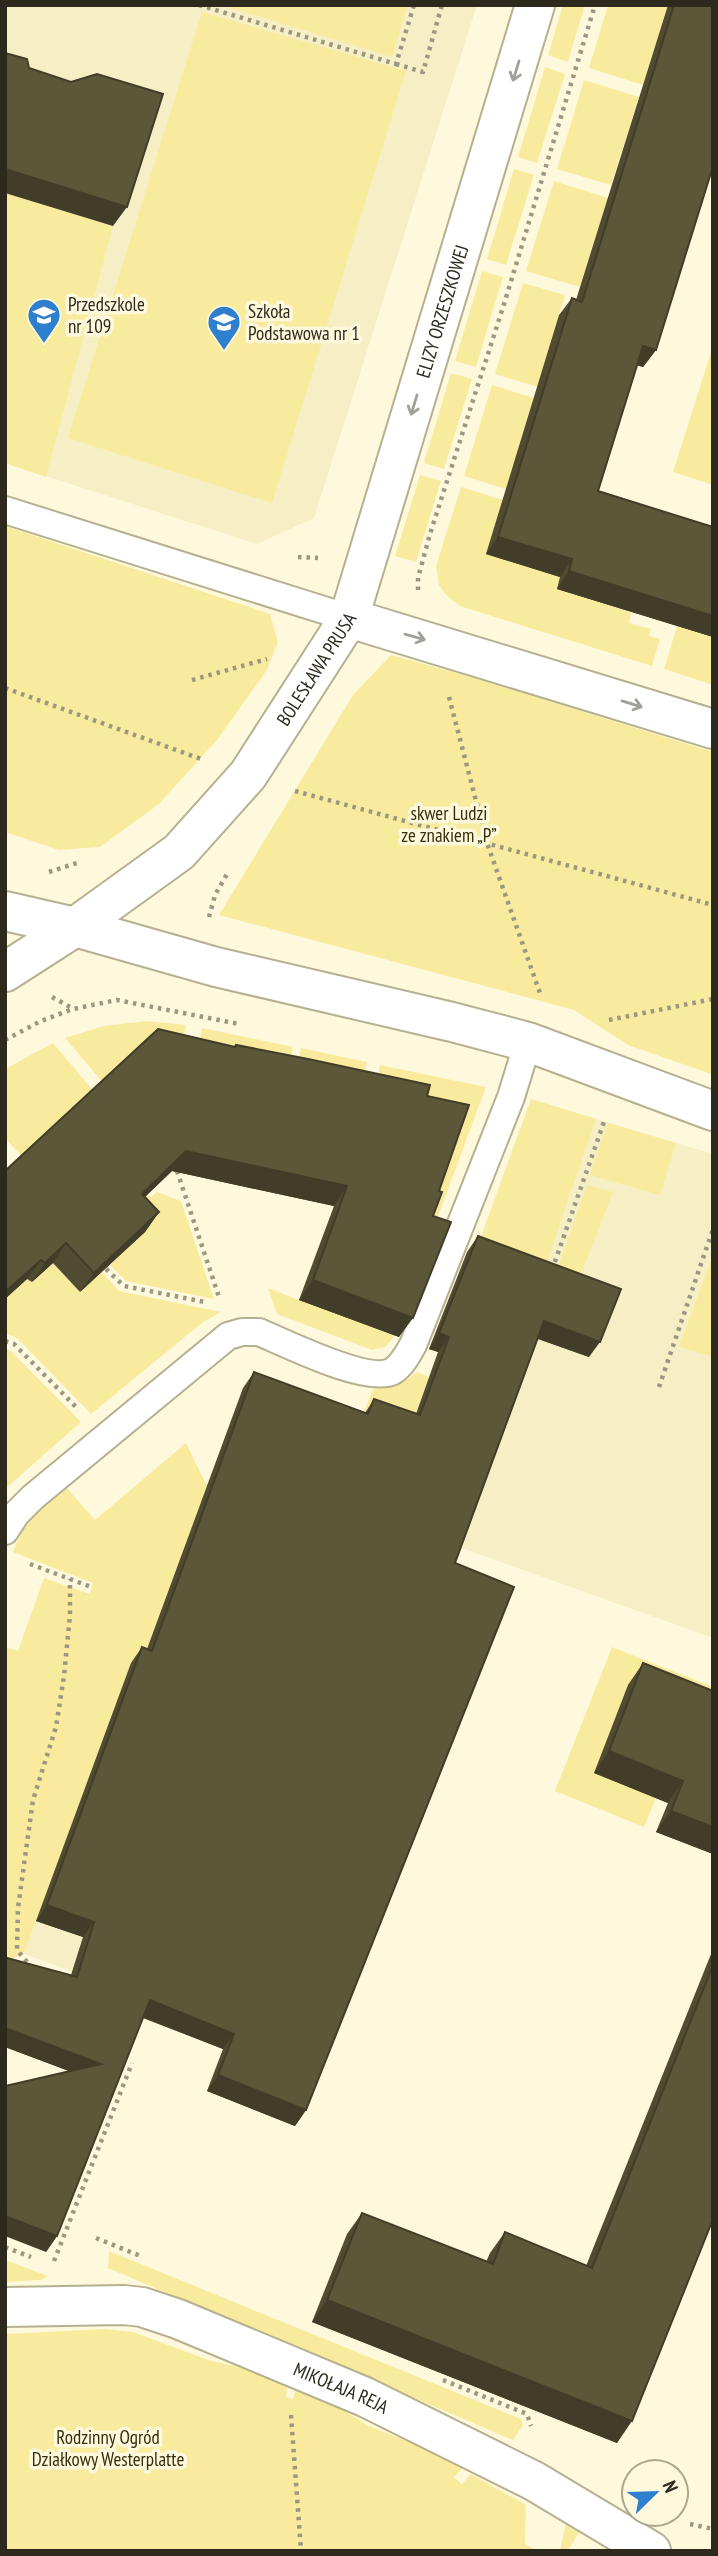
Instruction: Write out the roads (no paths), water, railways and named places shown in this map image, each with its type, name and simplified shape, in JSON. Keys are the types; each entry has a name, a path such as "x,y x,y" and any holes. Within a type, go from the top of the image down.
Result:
{"street":[{"name":"ELIZY ORZESZKOWEJ","path":"349,618 535,5"},
{"name":"BOLESŁAWA PRUSA","path":"5,972 75,927 179,852 255,764 349,618 713,729"},
{"path":"5,911 75,927 216,967 528,1042 713,1111"},
{"name":"MIKOŁAJA REJA","path":"5,2307 124,2305 142,2307 178,2319 365,2397 534,2481 651,2551"}],"lane":[{"path":"5,510 349,618"},
{"path":"5,1531 16,1514 33,1497 228,1336 242,1332 259,1332 352,1370 381,1375 393,1371 413,1345 511,1097 528,1042"}],"place":[{"name":"Przedszkole nr 109","path":"44,345"},
{"name":"Szkoła Podstawowa nr 1","path":"224,352"}],"park label":[{"name":"skwer Ludzi ze znakiem „P”","path":"449,824"},
{"name":"Rodzinny Ogród Działkowy Westerplatte","path":"108,2448"}]}
